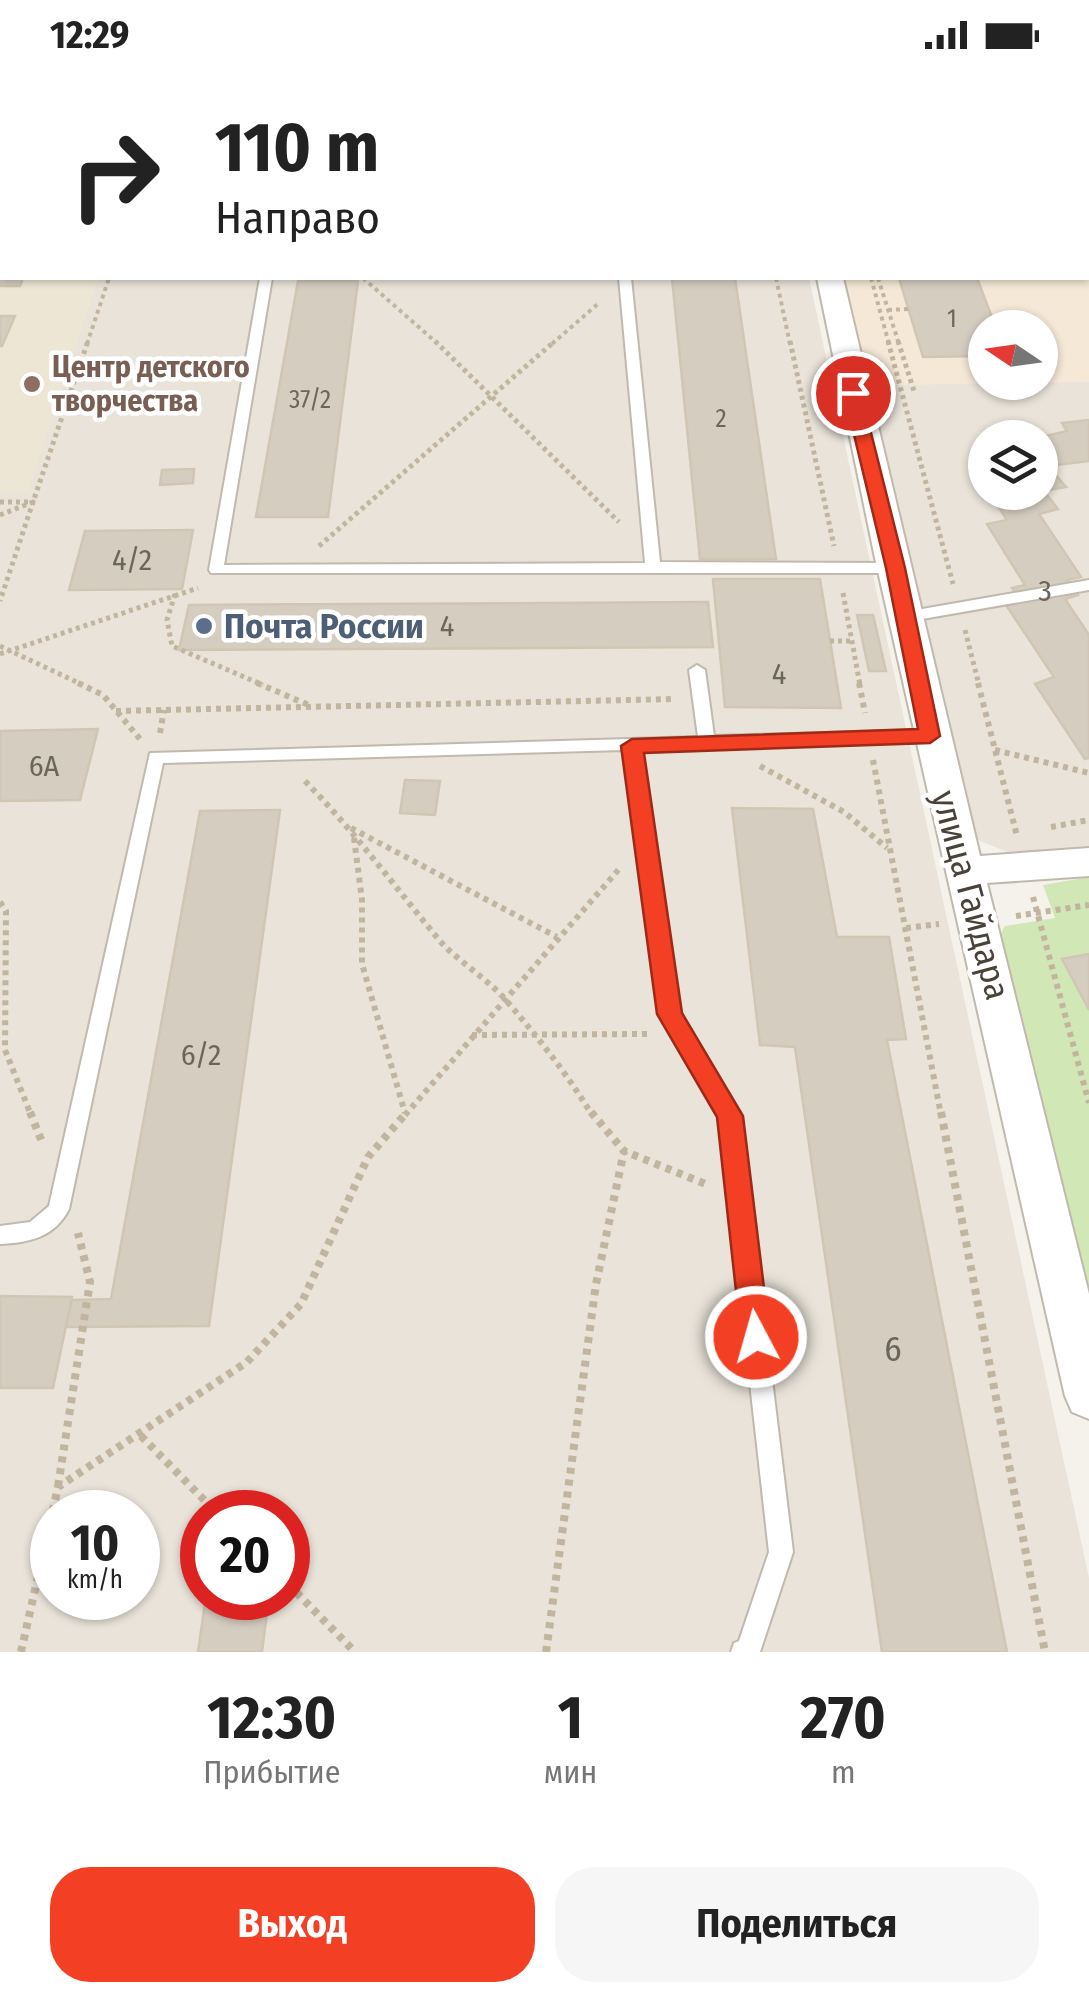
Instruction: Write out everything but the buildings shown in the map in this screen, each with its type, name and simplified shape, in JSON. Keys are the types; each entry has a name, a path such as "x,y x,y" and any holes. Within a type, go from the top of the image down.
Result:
{"street":[{"name":"улица Гайдара","path":"830,280 930,736 1028,1114 1089,1396"},
{"path":"966,871 1089,862"}],"lane":[{"path":"266,280 216,570 653,561 896,568"},
{"path":"625,280 653,561"},
{"path":"906,617 1089,585"},
{"path":"697,670 715,744"},
{"path":"0,1235 32,1232 50,1224 62,1195 156,757 930,736"},
{"path":"632,746 670,1014 730,1116 780,1552 749,1649 743,1652"}],"path":[{"path":"0,601 108,280"},
{"path":"365,280 494,397 653,561"},
{"path":"295,569 387,478 494,397 624,280"},
{"path":"776,280 839,568 888,849 919,988 1046,1652"},
{"path":"876,280 914,391"},
{"path":"876,280 1089,1103"},
{"path":"888,310 908,309"},
{"path":"0,502 33,502"},
{"path":"0,516 33,502"},
{"path":"0,654 208,584"},
{"path":"176,594 168,607 166,630 172,646 312,707"},
{"path":"830,641 852,640"},
{"path":"0,646 103,695 156,757"},
{"path":"116,711 701,699"},
{"path":"156,757 164,710"},
{"path":"715,744 844,812 888,849"},
{"path":"995,750 1089,772"},
{"path":"280,754 350,827 557,937"},
{"path":"350,827 362,900 362,964 405,1113"},
{"path":"353,837 443,944 503,997 530,1034 560,1062 594,1116 624,1152 676,1176 739,1194"},
{"path":"58,1487 141,1436 247,1362 301,1304 368,1156 503,997 645,842"},
{"path":"0,902 9,980 5,1050 87,1257 90,1282 58,1487 20,1652"},
{"path":"471,1035 681,1034"},
{"path":"546,1652 596,1284 624,1152"},
{"path":"141,1436 194,1490"},
{"path":"310,1606 355,1652"}],"shaded area":[{"path":"0,280 809,280 1089,1578 1089,1652 0,1652"},
{"name":"Центр детского творчества","path":"0,280 97,280 29,491 0,492"},
{"path":"843,280 1089,280 1089,849 1056,854 1010,853 975,839 966,823"},
{"path":"843,280 1089,280 1089,382 1058,382 1058,310 968,310 968,384 895,385 865,374"}],"green space":[{"path":"1089,877 1089,1298 997,941 1005,926 1055,918 1043,885"}],"place":[{"name":"Центр детского творчества","path":"32,384"},
{"name":"Почта России","path":"204,626"}],"route":[{"path":"756,1337 730,1116 670,1014 632,746 930,736 896,568 853,393"}]}
